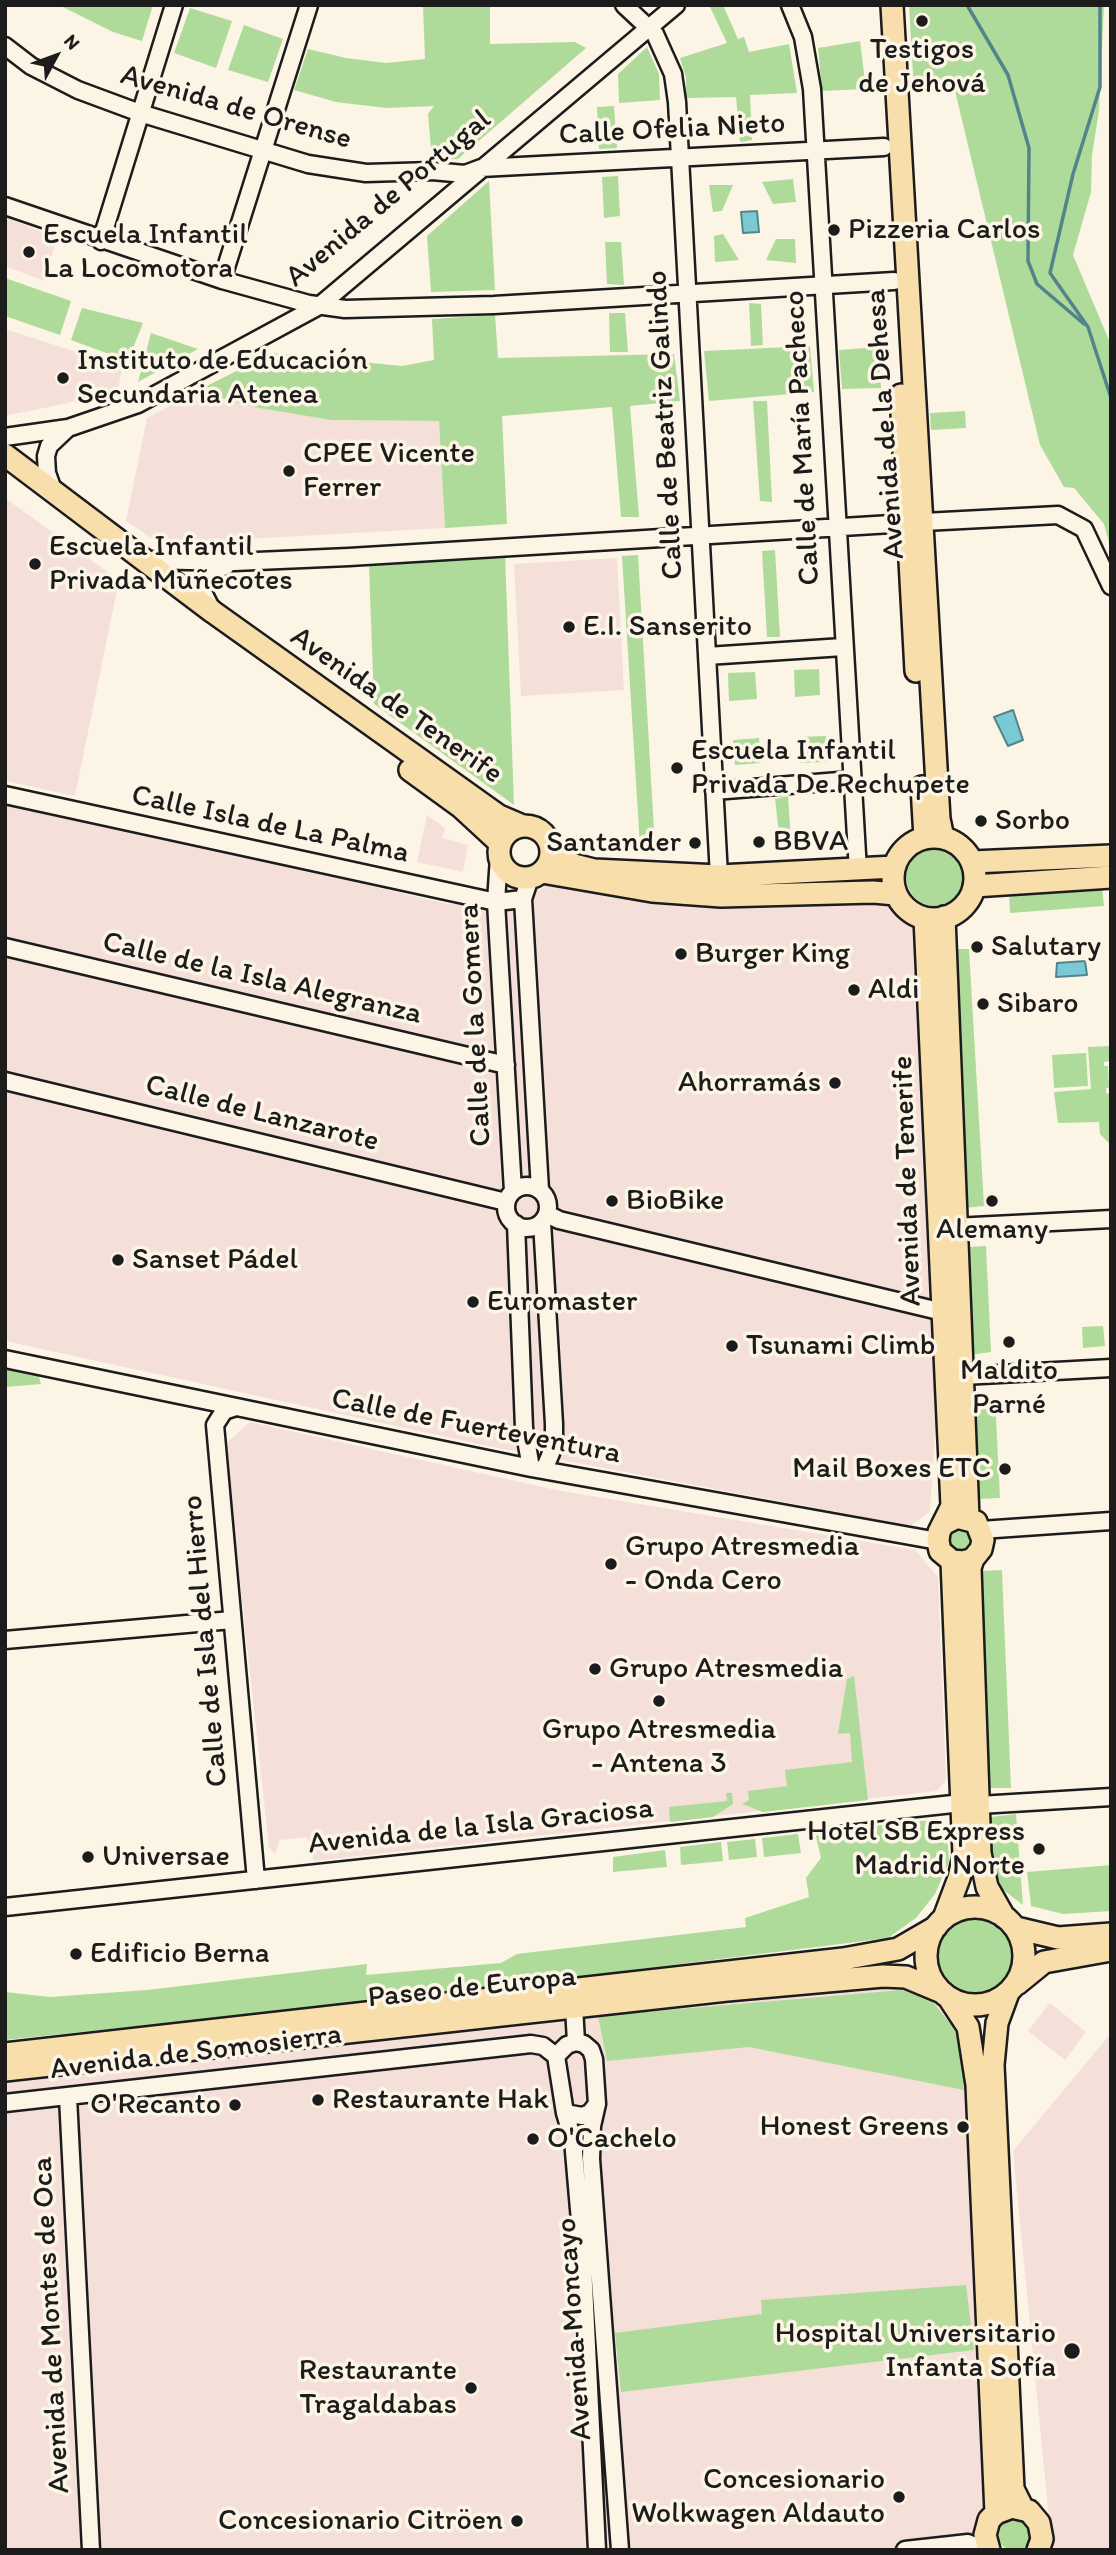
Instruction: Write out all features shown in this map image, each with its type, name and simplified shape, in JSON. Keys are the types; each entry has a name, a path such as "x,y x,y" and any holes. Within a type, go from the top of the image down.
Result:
{"main road":[{"name":"Avenida de la Dehesa","path":"878,5 884,147 916,523"},
{"name":"Avenida de la Dehesa","path":"892,5 916,523 934,838"},
{"name":"Avenida de Tenerife","path":"5,455 213,612 499,816 520,825"},
{"name":"Avenida de Tenerife","path":"5,472 461,807 499,850"},
{"path":"541,868 545,834 534,826 520,825 507,831 499,850 505,869 516,877 541,868 574,865 594,870 719,876 858,871 894,867"},
{"path":"934,838 965,851 972,862 974,886 964,906 935,918 913,913 896,894 894,867 905,848 934,838"},
{"path":"972,862 1111,856"},
{"path":"541,868 640,889 721,896 873,892 896,894"},
{"path":"974,886 1111,877"},
{"name":"Avenida de Tenerife","path":"935,918 963,1376 975,1524"},
{"name":"Avenida de Tenerife","path":"935,918 943,1312 952,1506 941,1532"},
{"path":"963,1560 981,1549 975,1524 957,1517 941,1532 940,1551 963,1560 970,1568 970,1804 960,1878 926,1953 933,1981 946,1995 971,2035 977,2085 991,2519 985,2535 987,2550"},
{"path":"970,1804 987,1887 1010,1922 1025,1956 997,2024 993,2065 1013,2489 1023,2509"},
{"path":"940,1923 958,1910 974,1907 990,1909 1010,1922 1058,1938 1111,1934"},
{"name":"Paseo de Europa","path":"5,2054 843,1959 898,1949 940,1923"},
{"path":"946,1995 979,2005 1012,1989 1044,1962 1111,1950"},
{"name":"Paseo de Europa","path":"5,2070 883,1976 906,1977 946,1995"},
{"path":"991,2519 1012,2507 1023,2509 1036,2518 1042,2529 1038,2550"}],"street":[{"path":"101,241 174,5"},
{"path":"222,280 309,5"},
{"name":"Calle de Beatriz Galindo","path":"624,5 646,24 666,54 673,74 719,876"},
{"name":"Avenida de Portugal","path":"5,437 68,428 138,404 180,384 314,305 481,168 646,24 664,5"},
{"name":"Avenida de Portugal","path":"5,430 75,418 135,398 314,305 465,174 646,24 676,5"},
{"name":"Calle de María Pacheco","path":"790,5 803,37 812,89 858,871"},
{"name":"Avenida de Orense","path":"5,46 32,66 78,90 141,113 308,164 366,173 432,171 465,174"},
{"name":"Calle Ofelia Nieto","path":"465,174 481,168 884,147"},
{"path":"5,206 101,241 222,280 314,305 345,309 437,308 894,281"},
{"path":"54,493 47,473 46,456 50,446 68,428"},
{"path":"145,560 234,562 1058,514 1084,529 1111,586"},
{"path":"213,612 202,590 206,573 234,562"},
{"path":"706,656 843,648"},
{"path":"714,791 852,780"},
{"name":"Calle Isla de La Palma","path":"5,795 496,902 523,899"},
{"name":"Calle de la Gomera","path":"499,850 496,902 506,1065 510,1197"},
{"name":"Calle de la Gomera","path":"540,1190 523,899 541,868"},
{"name":"Calle de la Isla Alegranza","path":"5,947 506,1065"},
{"name":"Calle de Lanzarote","path":"5,1081 510,1197"},
{"path":"537,1469 554,1446 544,1218 548,1205 540,1190 523,1186 510,1197 508,1215 516,1224 526,1228 544,1218 572,1223 943,1312"},
{"path":"954,1227 1110,1219 1111,1231"},
{"path":"516,1224 524,1428 537,1469"},
{"name":"Calle de Fuerteventura","path":"5,1359 537,1469 941,1532"},
{"path":"963,1376 1111,1368"},
{"name":"Calle de Isla del Hierro","path":"236,1407 225,1411 215,1425 256,1880"},
{"path":"524,1428 535,1434 545,1433 554,1424"},
{"path":"975,1524 1111,1521"},
{"path":"5,1640 232,1620"},
{"name":"Avenida de la Isla Graciosa","path":"5,1907 970,1804 1111,1797"},
{"path":"556,2056 567,2045 576,2042 574,2007"},
{"name":"Avenida Moncayo","path":"576,2042 591,2050 597,2104 591,2149 598,2364 597,2550"},
{"name":"Avenida de Somosierra","path":"5,2103 531,2044 543,2046 556,2056"},
{"name":"Avenida Moncayo","path":"556,2056 575,2160 620,2550"},
{"name":"Avenida de Montes de Oca","path":"68,2097 91,2550"},
{"path":"565,2113 582,2116 590,2113 597,2104"},
{"path":"968,2543 991,2519"},
{"path":"905,2550 968,2543 987,2550"}],"shaded area":[{"name":"Escuela Infantil La Locomotora","path":"5,217 57,238 44,281 5,266"},
{"name":"Instituto de Educación Secundaria Atenea","path":"5,329 123,367 118,388 68,403 5,416"},
{"name":"CPEE Vicente Ferrer","path":"197,391 253,407 331,420 439,421 445,528 174,543 150,537 126,521 147,418"},
{"path":"5,498 119,580 75,796 5,781"},
{"name":"E.I. Sanserito","path":"617,558 624,690 521,696 514,564"},
{"path":"5,801 448,904 490,906 523,899 563,876 892,901 918,924 943,1312 930,1511 911,1526 488,1446 5,1341"},
{"path":"427,815 445,828 442,838 468,845 463,872 417,862"},
{"name":"Grupo Atresmedia","path":"250,1422 556,1490 915,1550 938,1577 946,1780 937,1791 314,1861 307,1837 280,1840 275,1854 269,1847 225,1444"},
{"path":"924,1983 968,2027 989,2550 5,2550 5,2070 727,1990"},
{"path":"1050,2003 1086,2032 1065,2060 1028,2031"},
{"name":"Hospital Universitario Infanta Sofía","path":"1111,2033 1111,2550 1052,2550 1013,2151"}],"green space":[{"path":"59,5 153,5 142,41 113,32"},
{"path":"423,5 490,5 490,44 575,42 586,48 458,159 432,160 428,114 434,106 386,108 336,102 294,90 308,49 346,58 386,63 425,59"},
{"path":"723,5 738,39 744,37 749,52 789,44 797,93 750,95 752,140 740,142 736,97 686,98 686,78 680,58 727,43 710,7"},
{"path":"909,5 1104,5 1099,111 1092,155 1091,192 1073,255 1111,345 1111,550 1104,524 1074,488 1064,487 1040,445 955,91 914,92"},
{"path":"190,8 232,21 216,68 174,53"},
{"path":"244,25 283,39 268,82 228,70"},
{"path":"860,41 866,89 822,91 818,48"},
{"path":"647,47 659,74 660,100 619,103 618,74"},
{"path":"614,106 617,148 599,149 597,107"},
{"path":"618,176 620,216 604,218 602,177"},
{"path":"793,179 796,202 773,204 762,182"},
{"path":"489,181 495,290 431,292 427,236"},
{"path":"709,185 733,185 722,211 713,212"},
{"path":"723,234 739,260 715,262 714,236"},
{"path":"776,239 795,239 796,263 766,260"},
{"path":"605,242 621,242 624,285 607,284"},
{"path":"5,278 71,301 60,335 5,316"},
{"path":"749,303 761,304 763,345 751,346"},
{"path":"82,308 143,323 128,361 71,340"},
{"path":"609,313 625,313 628,352 610,352"},
{"path":"495,315 498,358 674,354 680,401 630,406 639,517 621,517 612,407 502,416 507,524 445,528 439,421 331,420 253,407 197,391 272,353 402,366 434,360 432,319"},
{"path":"151,333 198,349 138,382"},
{"path":"810,346 814,392 709,401 704,351"},
{"path":"878,347 881,388 842,389 839,350"},
{"path":"753,401 767,401 772,502 760,501"},
{"path":"965,411 966,428 931,430 930,413"},
{"path":"775,550 780,637 767,637 762,551"},
{"path":"505,553 514,805 374,704 369,565"},
{"path":"638,555 655,848 640,847 622,556"},
{"path":"819,669 820,695 795,697 794,670"},
{"path":"755,672 757,699 729,701 728,673"},
{"path":"826,736 827,762 800,763 799,737"},
{"path":"759,738 761,763 735,765 733,740"},
{"path":"788,796 791,841 780,841 775,799"},
{"path":"935,848 956,856 964,877 956,898 935,906 914,898 906,877 914,856"},
{"path":"1102,886 1104,906 1010,913 1009,892"},
{"path":"954,949 969,949 984,1206 964,1208"},
{"path":"1111,1046 1110,1061 1104,1062 1104,1066 1108,1066 1109,1088 1106,1088 1106,1093 1110,1094 1111,1110 1109,1143 1100,1134 1099,1122 1058,1123 1054,1092 1091,1089 1088,1047"},
{"path":"1086,1053 1088,1086 1054,1088 1052,1055"},
{"path":"986,1246 991,1352 971,1355 967,1247"},
{"path":"1103,1326 1105,1346 1083,1348 1082,1327"},
{"path":"5,1365 37,1370 41,1384 5,1387"},
{"path":"995,1398 1000,1498 978,1499 973,1402"},
{"path":"954,1526 975,1533 971,1554 949,1550 945,1541"},
{"path":"1002,1570 1011,1788 990,1788 980,1571"},
{"path":"854,1676 868,1800 763,1812 742,1804 749,1800 748,1791 787,1786 785,1770 852,1762 850,1733 838,1734 847,1679"},
{"path":"726,1793 732,1793 733,1804 713,1817 670,1822 669,1807 727,1801"},
{"path":"1016,1814 1023,1905 1002,1889 995,1870 990,1834 991,1817"},
{"path":"941,1819 947,1831 949,1862 935,1894 916,1918 888,1938 417,1997 5,2040 5,1992 50,1997 147,1990 367,1964 366,1975 501,1963 517,1954 746,1927 745,1918 809,1897 806,1878 821,1858 815,1832"},
{"path":"798,1834 801,1853 764,1857 762,1838"},
{"path":"755,1839 757,1857 729,1860 727,1842"},
{"path":"721,1842 723,1861 681,1865 680,1847"},
{"path":"665,1850 667,1867 613,1872 613,1857"},
{"path":"1111,1865 1111,1911 1063,1914 1031,1906 1027,1872"},
{"path":"976,1914 992,1917 1006,1926 1015,1940 1018,1956 1015,1972 1006,1986 992,1995 976,1998 960,1995 946,1986 937,1972 934,1956 937,1940 946,1926 960,1917"},
{"path":"902,1990 932,2001 953,2027 961,2047 964,2090 749,2047 607,2061 598,2016"},
{"path":"966,2285 974,2350 621,2392 615,2333 762,2314 761,2300"},
{"path":"1015,2517 1027,2522 1032,2534 1027,2546 1015,2551 1003,2546 998,2534 1003,2522"}],"water":[{"path":"757,211 759,232 743,233 741,212"},
{"path":"1013,710 1023,740 1008,746 994,717"},
{"path":"1085,961 1087,975 1056,977 1057,963"}],"waterway":[{"path":"967,5 1008,75 1029,148 1028,261 1037,284 1084,324"},
{"path":"1100,5 1100,87 1073,174 1050,273 1088,327 1111,398"}],"place":[{"name":"Testigos de Jehová","path":"922,21"},
{"name":"Pizzeria Carlos","path":"834,230"},
{"name":"Escuela Infantil La Locomotora","path":"29,252"},
{"name":"Instituto de Educación Secundaria Atenea","path":"63,378"},
{"name":"CPEE Vicente Ferrer","path":"289,471"},
{"name":"Escuela Infantil Privada Muñecotes","path":"35,564"},
{"name":"E.I. Sanserito","path":"569,627"},
{"name":"Escuela Infantil Privada De Rechupete","path":"677,768"},
{"name":"Sorbo","path":"981,821"},
{"name":"BBVA","path":"759,842"},
{"name":"Santander","path":"695,843"},
{"name":"Salutary","path":"977,947"},
{"name":"Burger King","path":"681,954"},
{"name":"Aldi","path":"854,990"},
{"name":"Sibaro","path":"983,1004"},
{"name":"Ahorramás","path":"835,1083"},
{"name":"BioBike","path":"612,1201"},
{"name":"Alemany","path":"992,1201"},
{"name":"Sanset Pádel","path":"118,1260"},
{"name":"Euromaster","path":"473,1302"},
{"name":"Maldito Parné","path":"1009,1342"},
{"name":"Tsunami Climb","path":"732,1346"},
{"name":"Mail Boxes ETC","path":"1005,1469"},
{"name":"Grupo Atresmedia - Onda Cero","path":"611,1564"},
{"name":"Grupo Atresmedia","path":"595,1669"},
{"name":"Grupo Atresmedia - Antena 3","path":"659,1701"},
{"name":"Hotel SB Express Madrid Norte","path":"1039,1849"},
{"name":"Universae","path":"88,1857"},
{"name":"Edificio Berna","path":"76,1954"},
{"name":"Restaurante Hak","path":"318,2100"},
{"name":"O'Recanto","path":"235,2105"},
{"name":"Honest Greens","path":"963,2127"},
{"name":"O'Cachelo","path":"533,2139"},
{"name":"Hospital Universitario Infanta Sofía","path":"1072,2351"},
{"name":"Restaurante Tragaldabas","path":"471,2388"},
{"name":"Concesionario Wolkwagen Aldauto","path":"899,2497"},
{"name":"Concesionario Citröen","path":"517,2521"}]}
